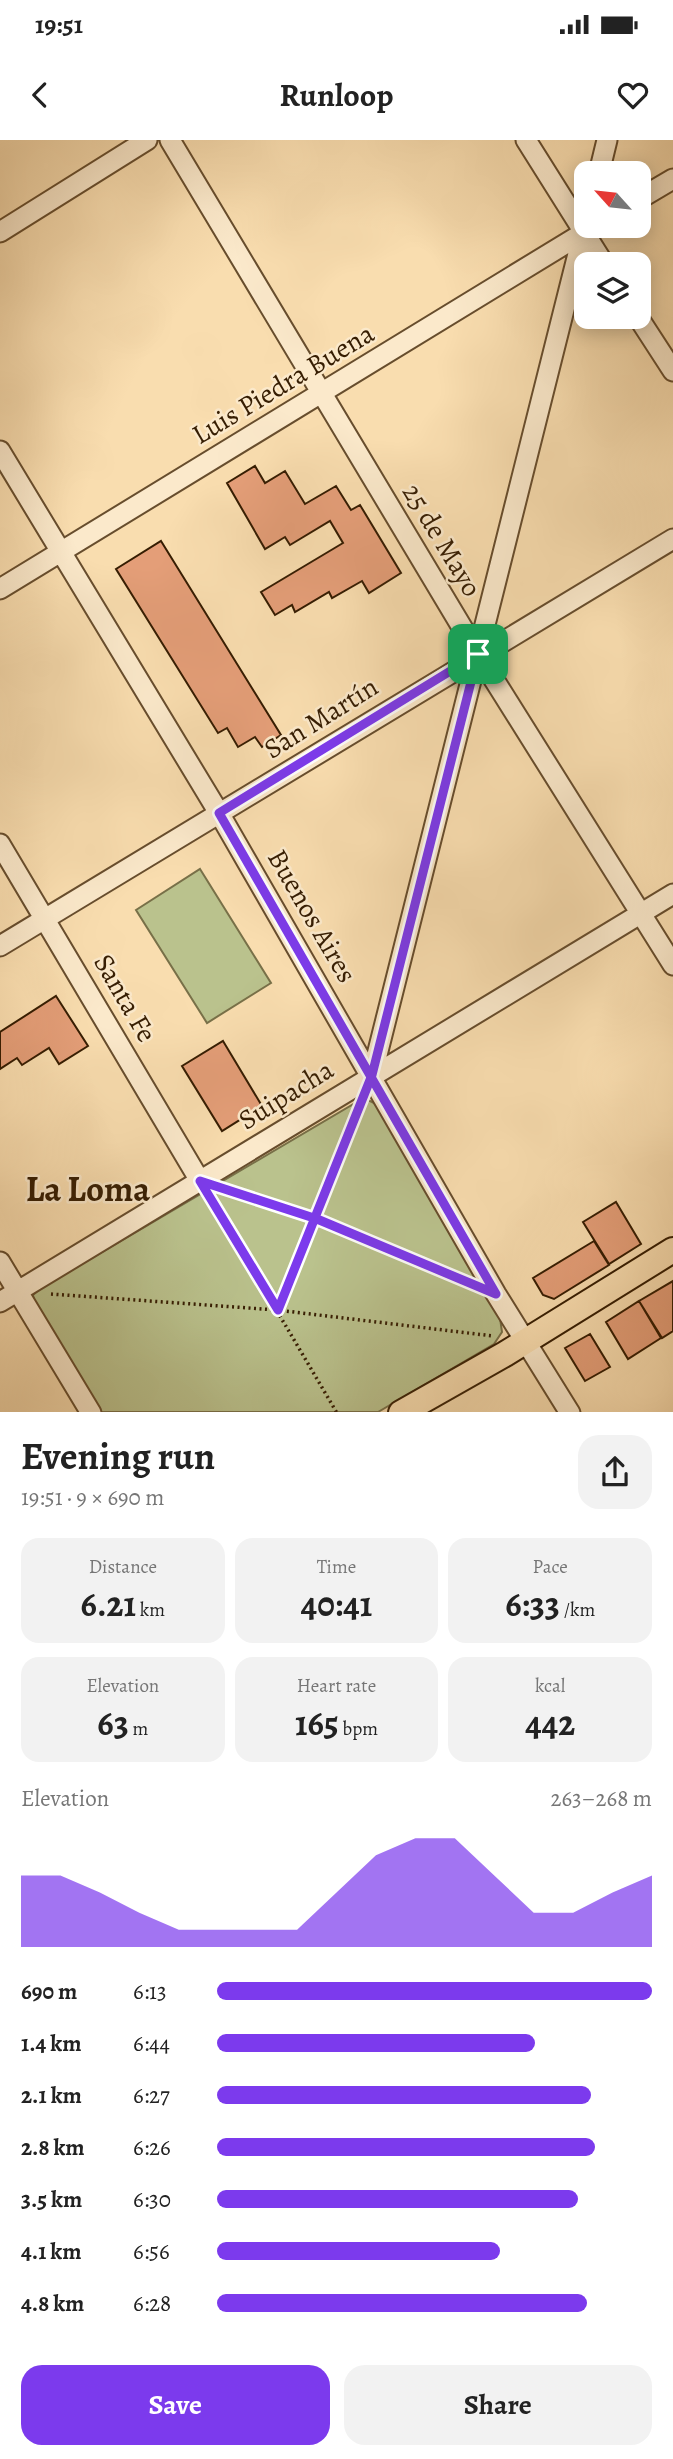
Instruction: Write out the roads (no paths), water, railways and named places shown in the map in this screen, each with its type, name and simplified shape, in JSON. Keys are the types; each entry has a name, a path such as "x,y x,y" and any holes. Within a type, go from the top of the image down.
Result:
{"main road":[{"path":"401,1412 527,1340 673,1250"}],"street":[{"path":"0,232 147,140"},
{"name":"25 de Mayo","path":"170,140 478,654 673,965"},
{"path":"526,140 574,207"},
{"path":"602,161 607,140"},
{"path":"651,192 673,179"},
{"name":"Luis Piedra Buena","path":"0,589 321,394 574,236"},
{"path":"372,1075 585,238"},
{"path":"646,329 673,371"},
{"name":"Buenos Aires","path":"0,451 219,813 496,1294 570,1412"},
{"name":"San Martín","path":"0,946 478,654 673,539"},
{"name":"Santa Fe","path":"0,844 200,1181"},
{"name":"Suipacha","path":"0,1302 673,894"},
{"path":"0,1262 92,1412"}],"district":[{"name":"La Loma","path":"88,1189"}]}
